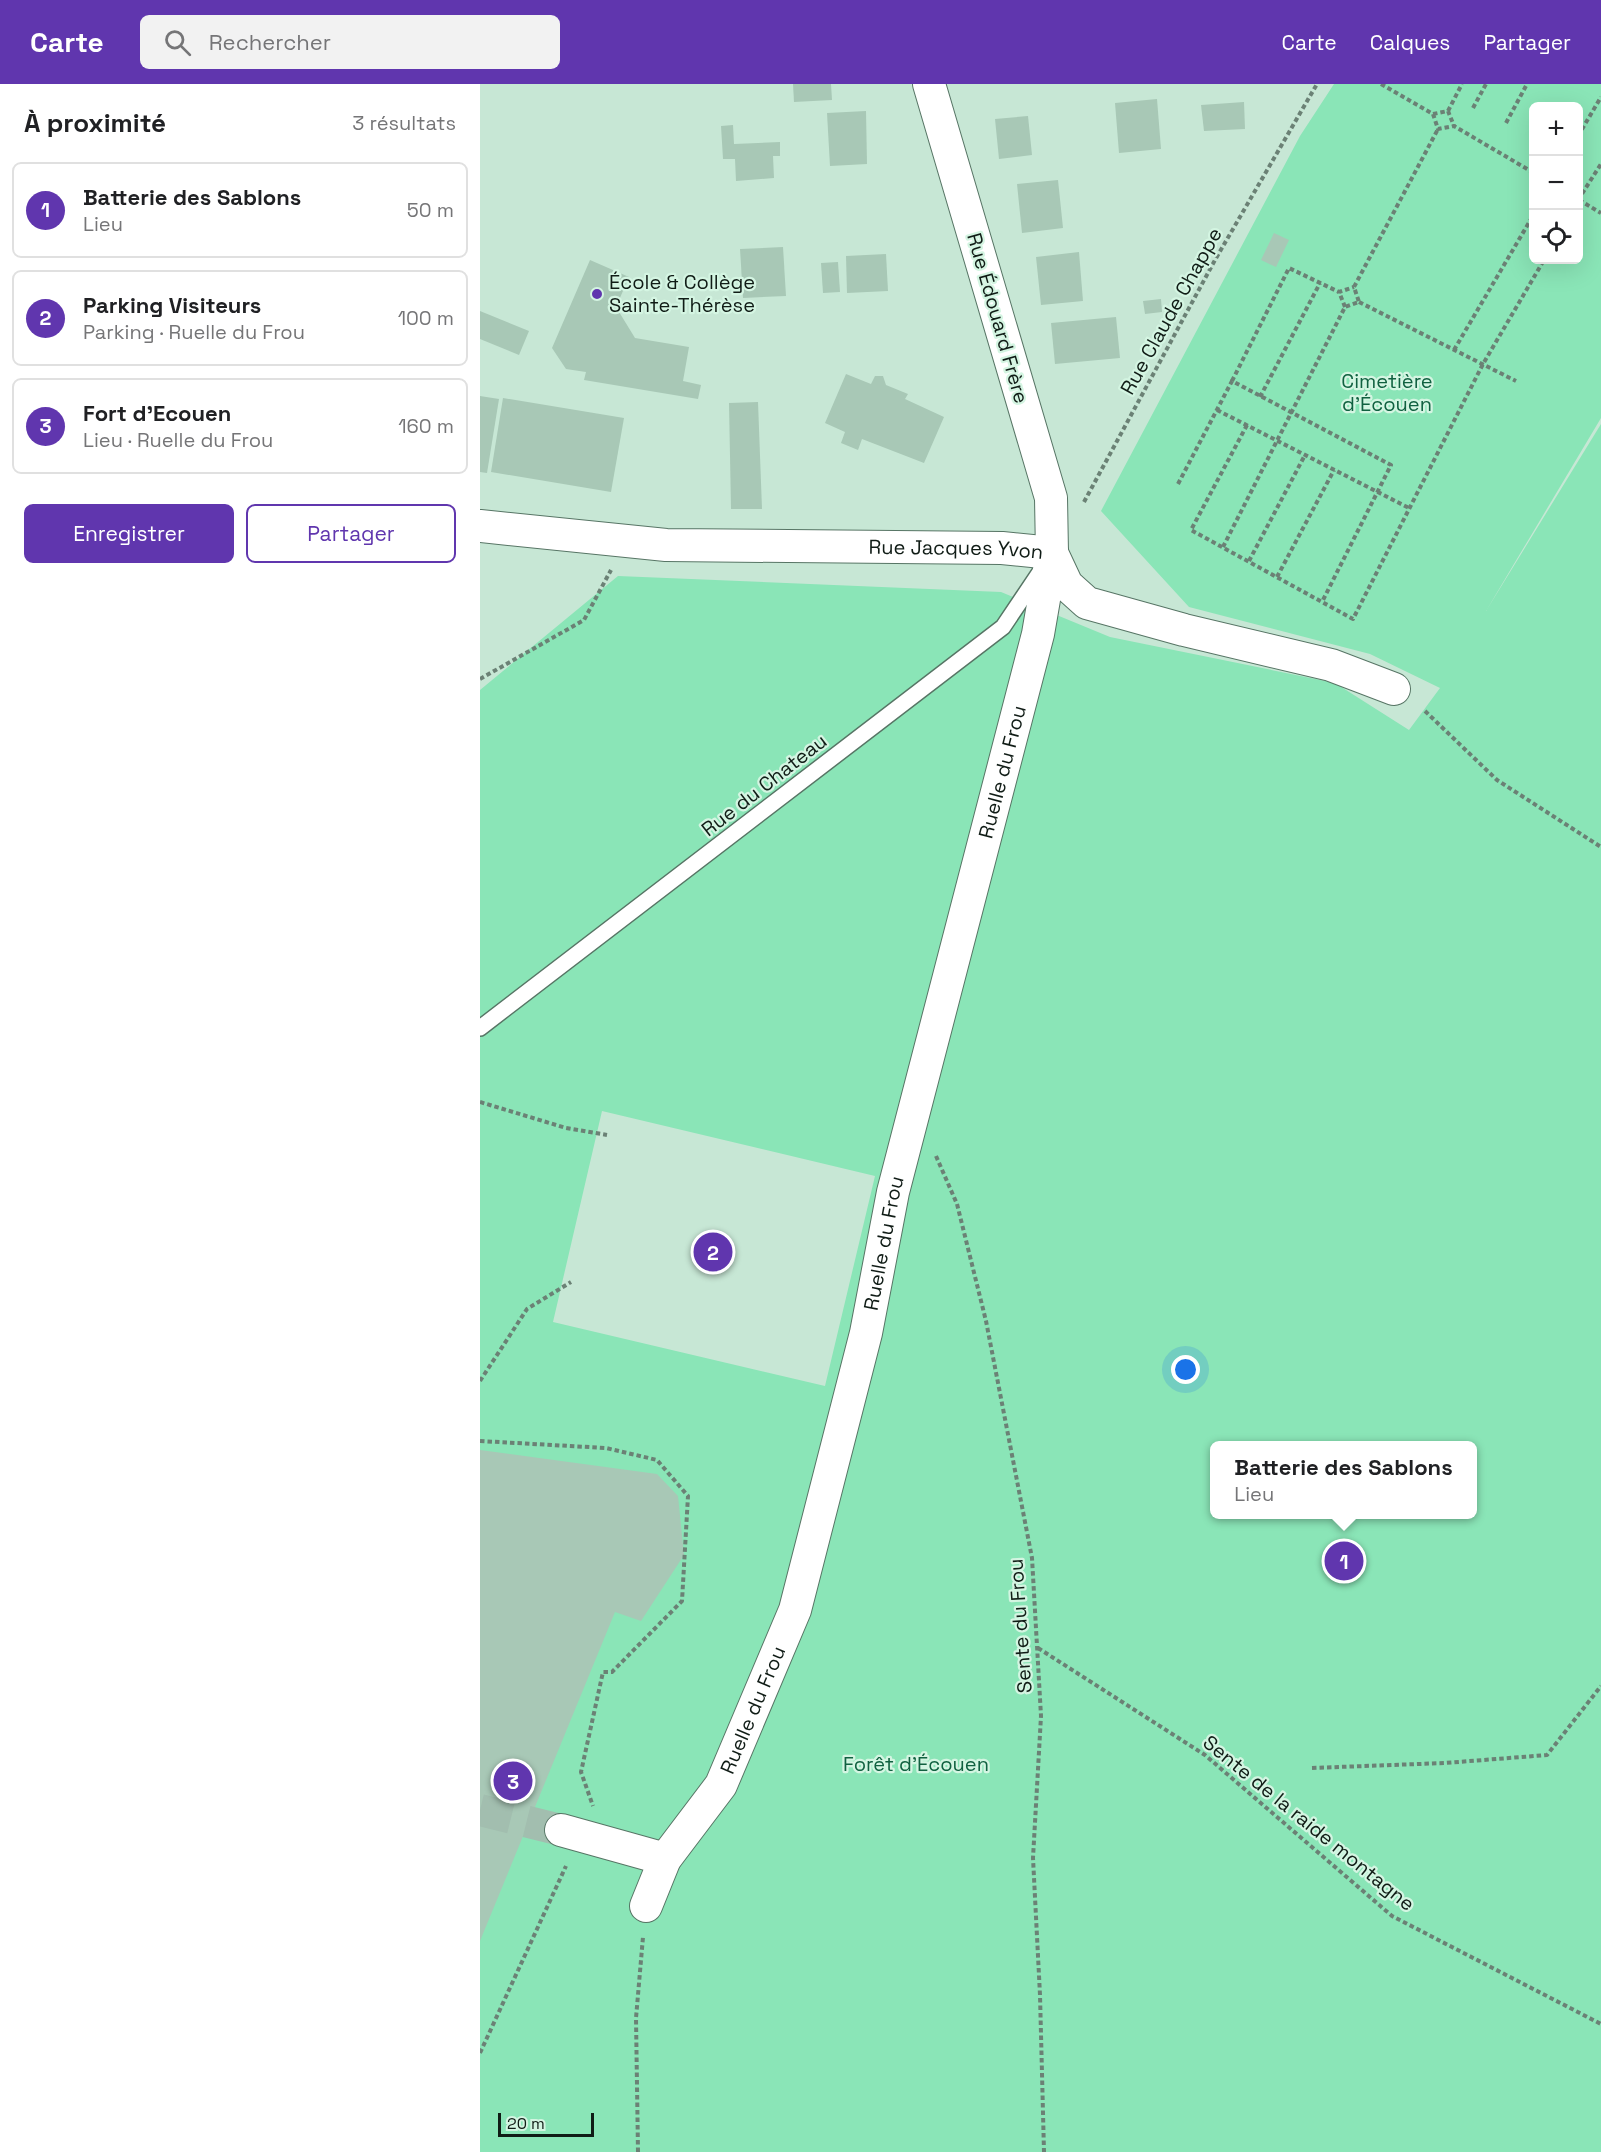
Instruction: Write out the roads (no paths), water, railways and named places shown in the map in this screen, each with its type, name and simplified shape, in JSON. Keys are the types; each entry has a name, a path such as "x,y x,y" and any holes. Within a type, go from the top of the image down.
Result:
{"street":[{"name":"Rue Édouard Frère","path":"929,84 1051,498 1052,553"},
{"name":"Rue Jacques Yvon","path":"480,526 626,541 746,546 1002,548 1052,553 1067,585 1087,603 1185,630 1331,665 1394,689"},
{"name":"Ruelle du Frou","path":"646,1906 665,1859 721,1785 795,1610 866,1333 890,1208 1038,634 1052,553"},
{"path":"561,1830 605,1840 665,1859"}],"lane":[{"name":"Rue du Chateau","path":"480,1028 1003,627 1052,553"}],"tunnel":[{"path":"480,1810 561,1830"}],"place":[{"name":"École & Collège Sainte-Thérèse","path":"597,294"},
{"name":"Parking Visiteurs","path":"713,1252"},
{"name":"Batterie des Sablons","path":"1344,1561"},
{"name":"Fort d'Ecouen","path":"513,1781"}],"park label":[{"name":"Cimetière d'Écouen","path":"1387,392"},
{"name":"Forêt d'Écouen","path":"916,1764"}]}
